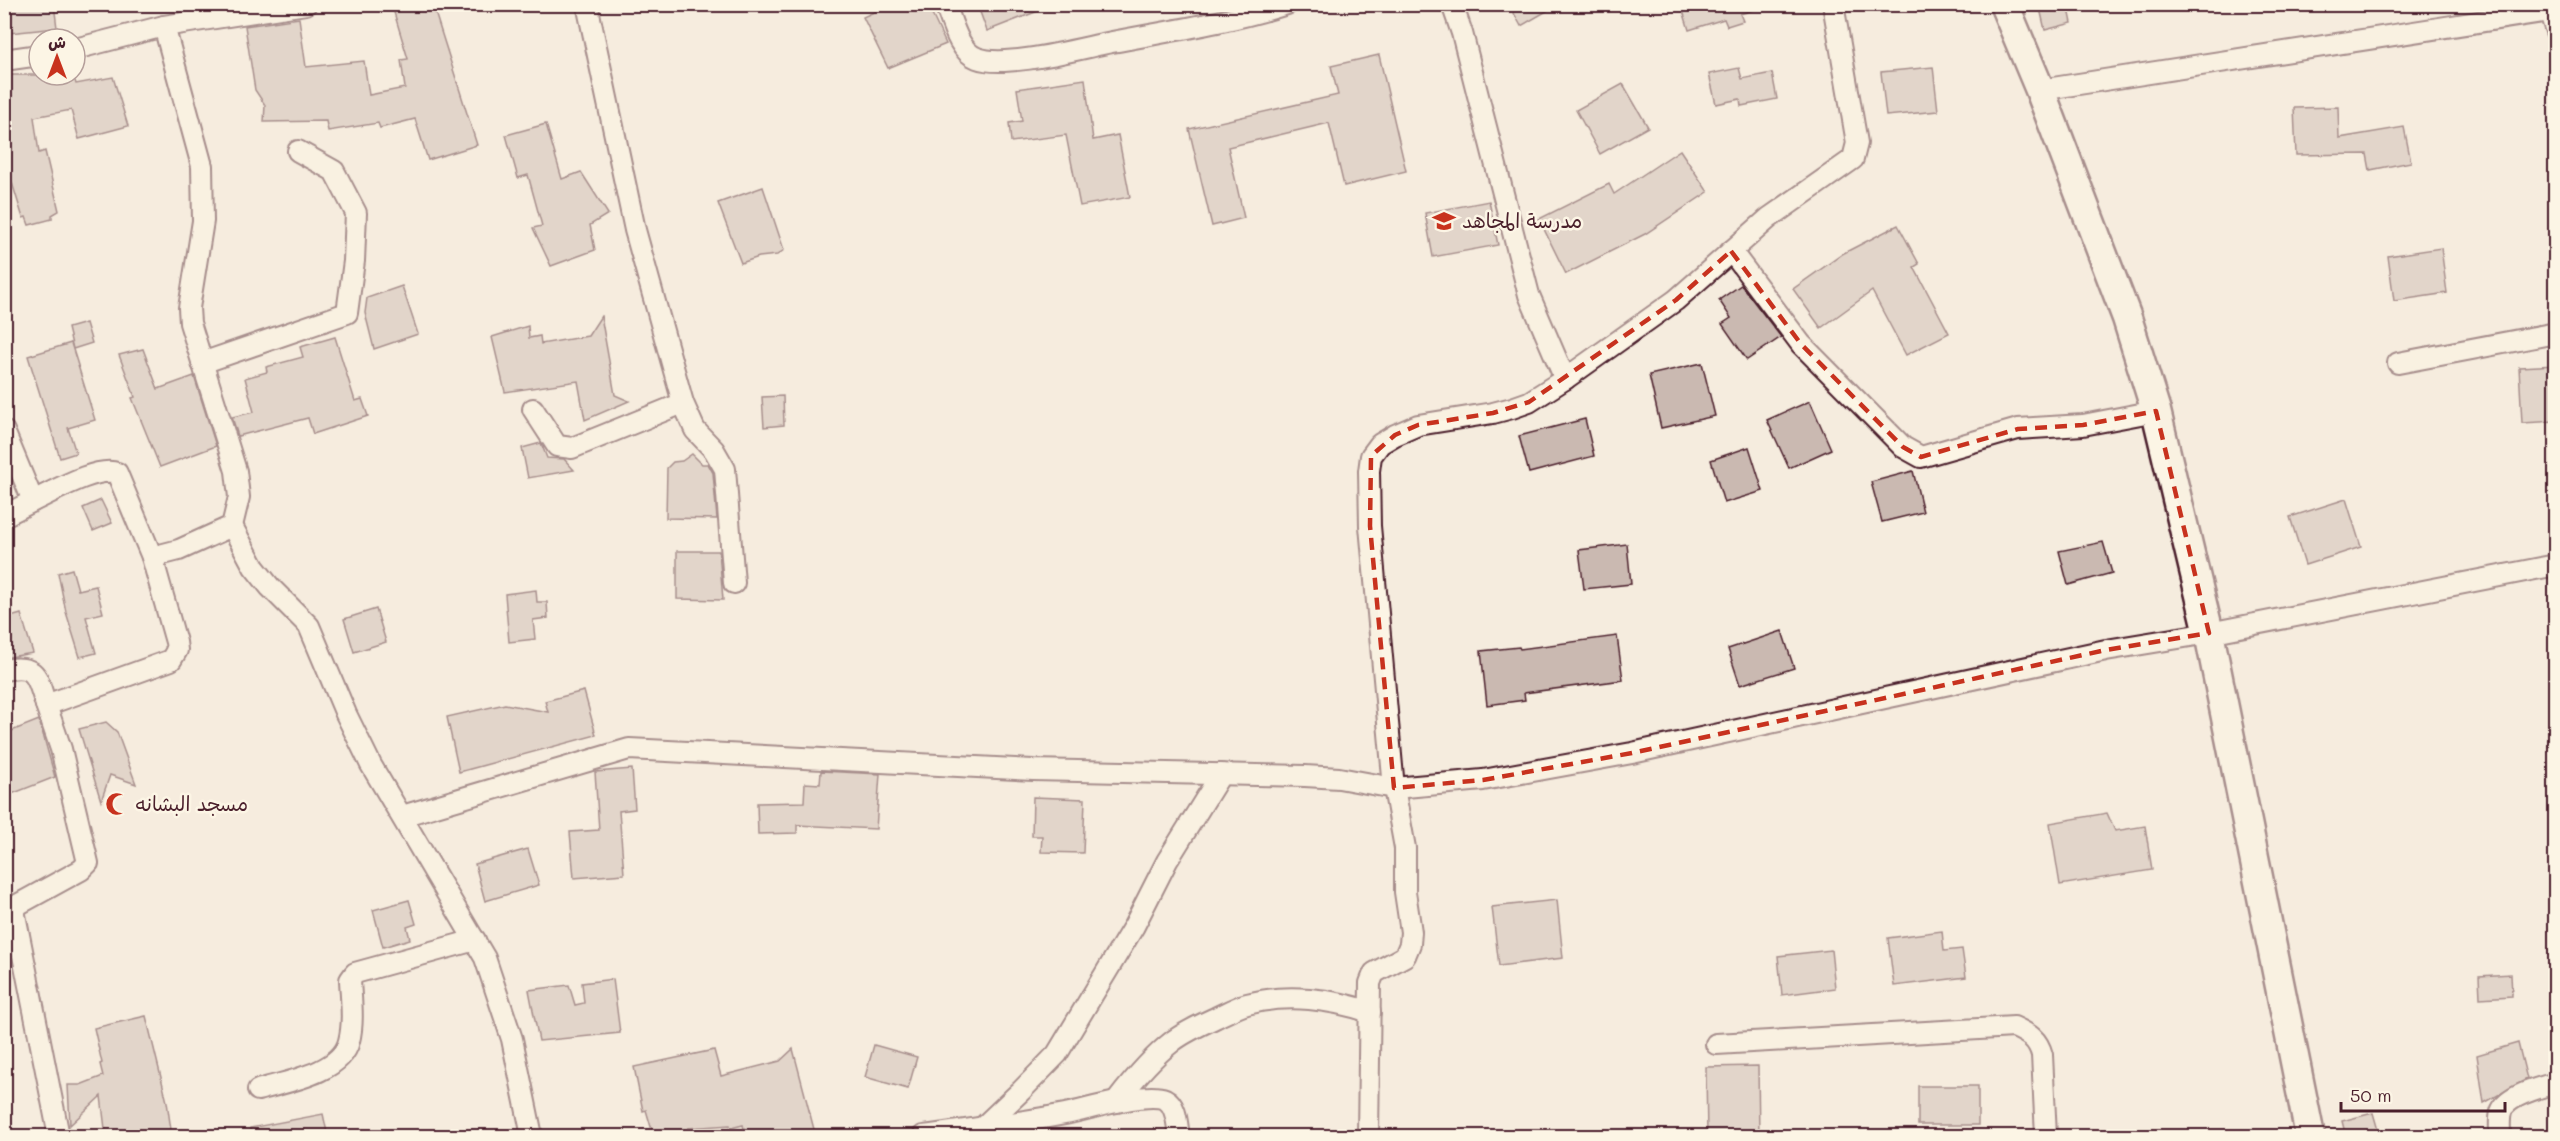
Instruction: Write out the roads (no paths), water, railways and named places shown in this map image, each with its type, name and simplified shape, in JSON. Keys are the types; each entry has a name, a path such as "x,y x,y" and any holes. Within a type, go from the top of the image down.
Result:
{"main road":[{"path":"2004,4 2040,90 2127,318 2156,411 2209,633 2310,1137"}],"street":[{"path":"87,45 252,8 306,4"},
{"path":"587,4 635,230 683,403 695,430 714,450 725,469 734,583"},
{"path":"945,4 964,49 974,58 984,60 1036,57 1204,24 1287,4"},
{"path":"1452,4 1462,33 1530,295 1565,379"},
{"path":"1368,1137 1370,983 1374,973 1405,956 1410,944 1411,932 1405,892 1405,848 1394,788 1370,526 1371,456 1380,444 1418,425 1493,413 1528,402 1565,379 1676,300 1769,218 1847,164 1856,154 1857,143 1833,4"},
{"path":"2040,90 2548,8 2556,31"},
{"path":"164,26 202,166 203,221 189,308 190,323 236,471 239,497 232,526 254,567 270,587 309,626 346,714 371,765 433,873 475,940 488,966 512,1039 532,1137"},
{"path":"4,60 27,57"},
{"path":"202,363 347,313 354,261 356,213 334,171 298,152"},
{"path":"1731,251 1801,344 1903,447 1922,457 2018,429 2083,425 2156,411"},
{"path":"2398,363 2556,333"},
{"path":"533,410 557,446 572,448 683,403"},
{"path":"4,431 33,501"},
{"path":"4,516 79,480 106,471 117,473 152,557 176,642 175,656 171,660 121,680 46,705"},
{"path":"152,557 179,550 232,526"},
{"path":"402,816 524,782 629,749 1033,770 1340,778 1394,788 1483,780 1632,753 2106,650 2209,633 2556,565"},
{"path":"4,670 19,667 28,668 33,672 61,749 88,863 81,870 19,904 14,910 59,1137"},
{"path":"983,1127 1057,1054 1134,926 1167,861 1221,774"},
{"path":"258,1090 320,1071 333,1065 342,1055 350,1040 350,980 355,973 475,940"},
{"path":"1116,1102 1140,1072 1173,1041 1201,1024 1247,1004 1274,999 1324,1000 1370,1012"},
{"path":"1716,1044 2014,1027 2030,1035 2039,1044 2042,1055 2046,1137"},
{"path":"2500,1137 2501,1113 2504,1105 2530,1090 2556,1083"},
{"path":"923,1137 1066,1114 1116,1102 1152,1098 1165,1100 1173,1106 1179,1137"}],"place":[{"name":"مدرسة المجاهد","path":"1444,221"},
{"name":"مسجد البشانه","path":"117,804"}]}
